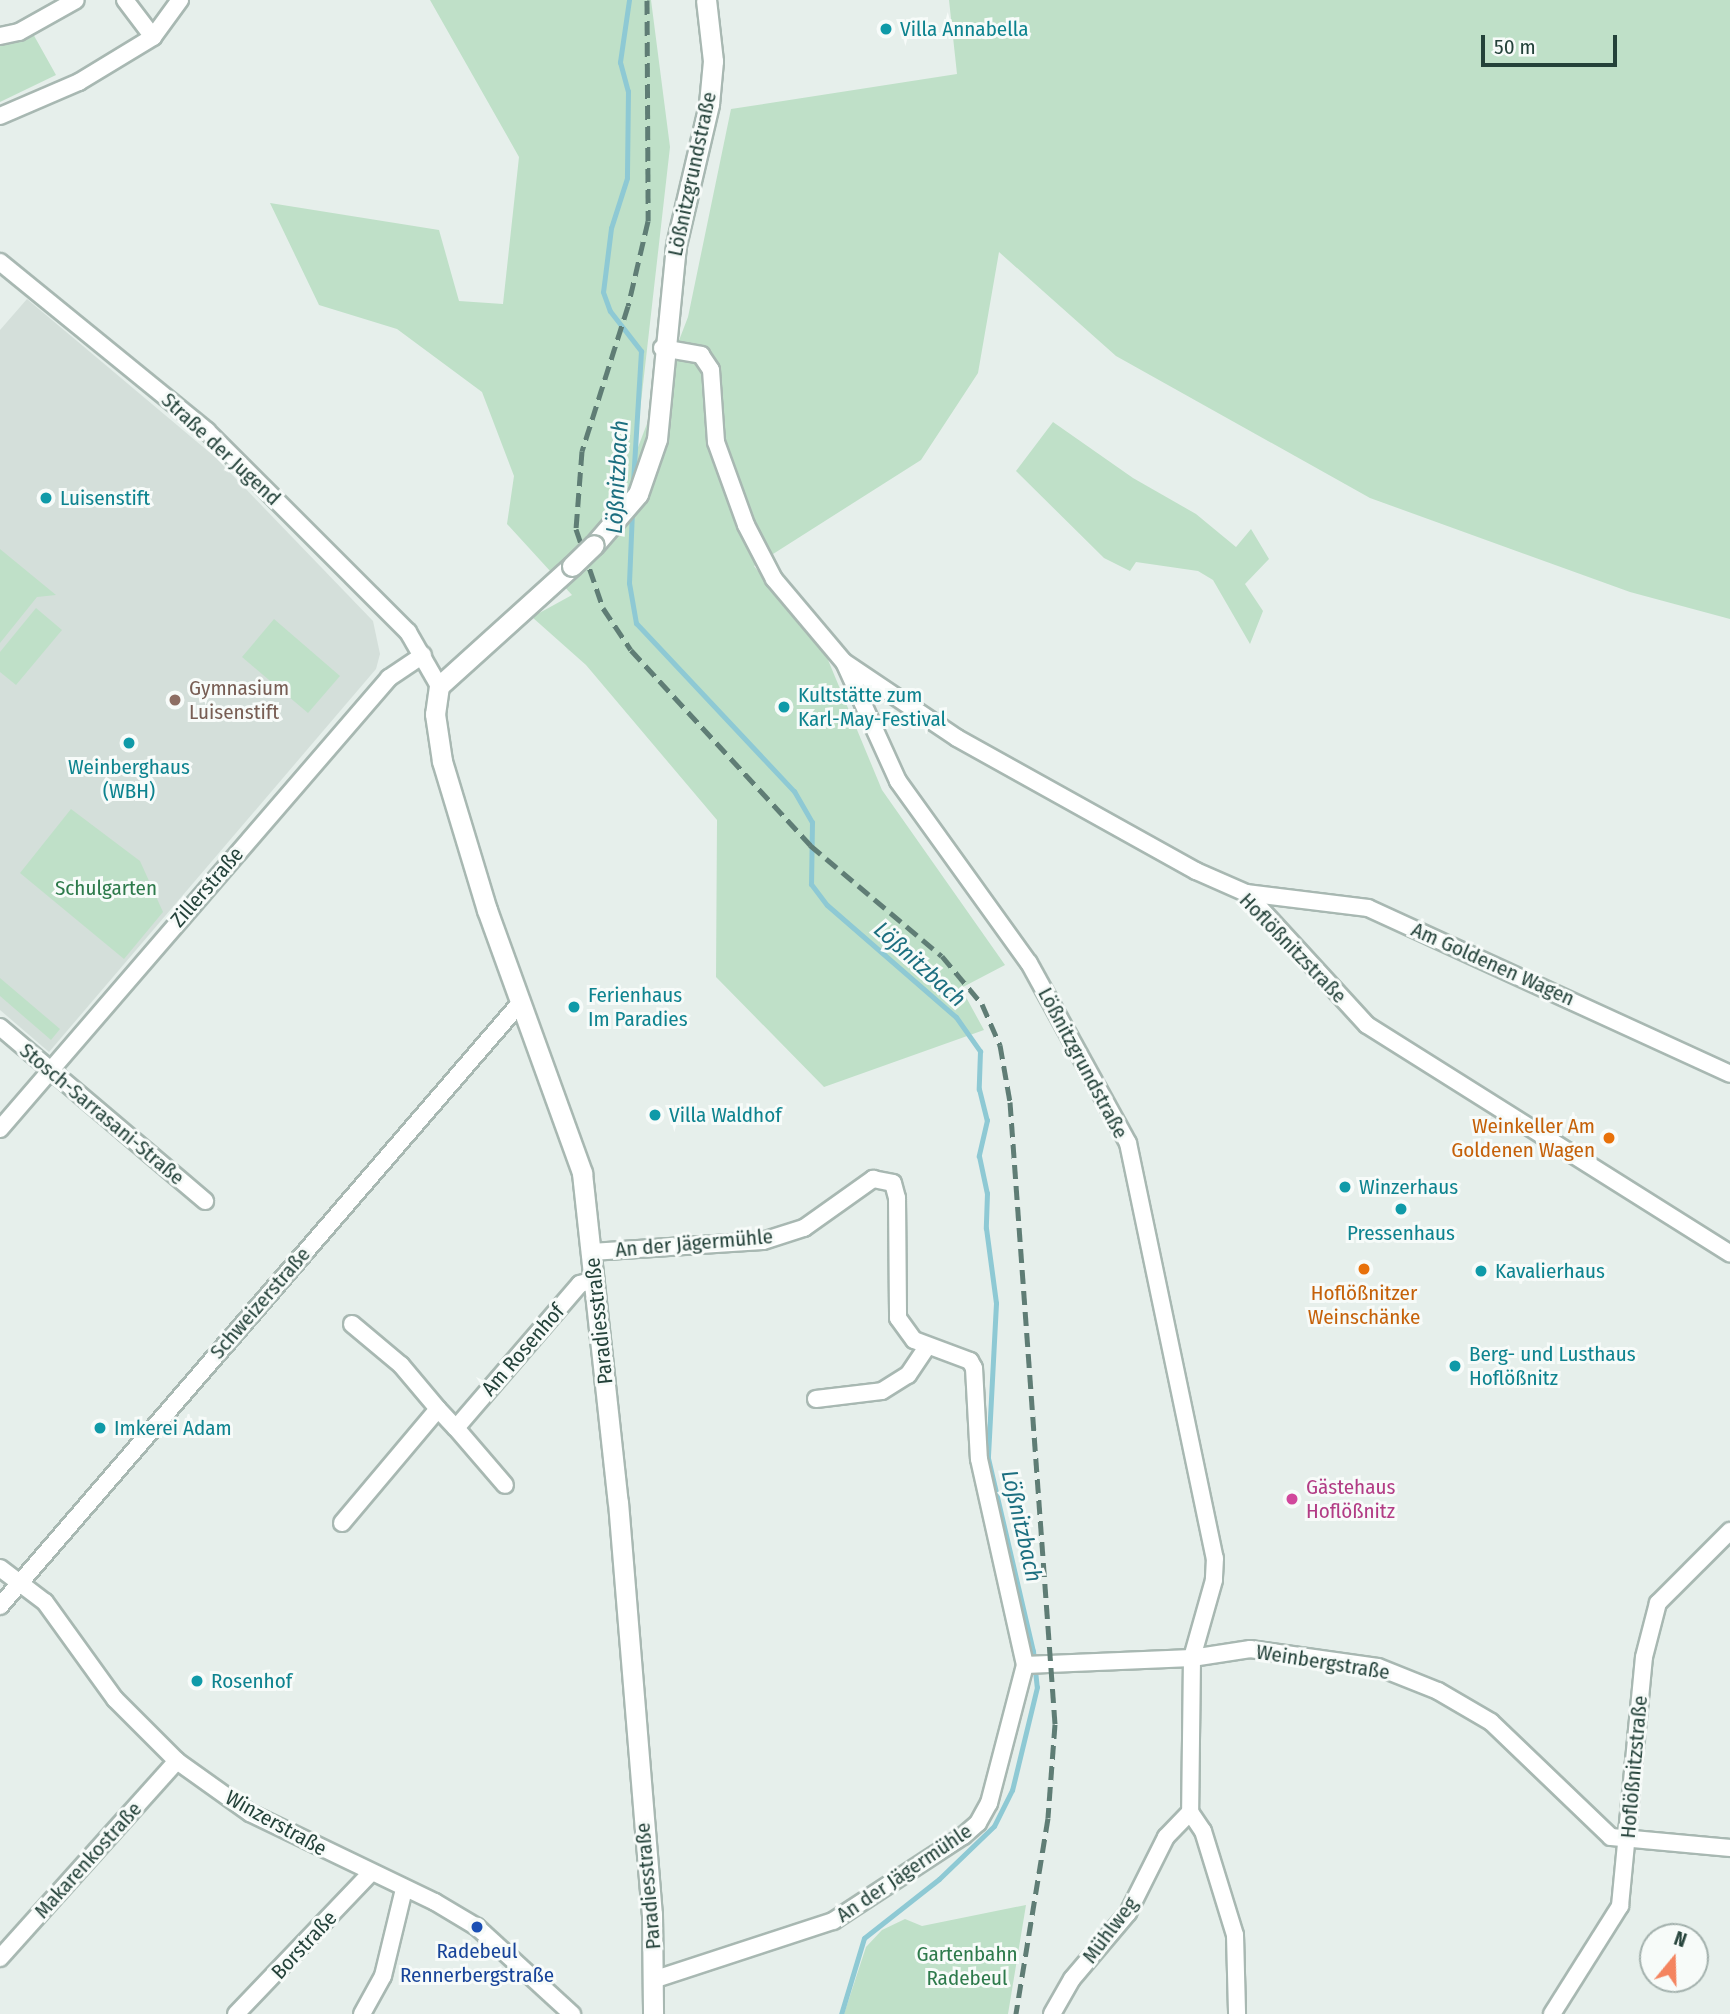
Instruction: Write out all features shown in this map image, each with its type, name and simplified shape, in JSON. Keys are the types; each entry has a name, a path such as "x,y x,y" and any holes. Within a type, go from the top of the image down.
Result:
{"street":[{"path":"0,37 19,32 76,0"},
{"path":"125,0 153,37"},
{"path":"0,116 79,82 153,37 180,0"},
{"name":"Lößnitzgrundstraße","path":"439,686 617,524 644,483 657,439 663,348 676,245 709,104 713,61 706,0"},
{"name":"Straße der Jugend","path":"0,262 207,431 408,632 423,655"},
{"name":"Lößnitzgrundstraße","path":"663,348 701,355 711,370 716,442 746,526 774,579 844,662 898,782 1028,963 1128,1143 1215,1558 1214,1580 1192,1658 1190,1812 1203,1831 1235,1935 1237,2014"},
{"path":"423,655 439,686"},
{"name":"Zillerstraße","path":"0,1129 389,678 423,655"},
{"name":"Hoflößnitzstraße","path":"844,662 957,738 1196,871 1246,892 1367,1025 1730,1254"},
{"name":"Paradiesstraße","path":"439,686 435,714 442,761 487,910 578,1156 618,1502 656,1979 653,2014"},
{"name":"Am Goldenen Wagen","path":"1246,892 1368,908 1730,1074"},
{"name":"Schweizerstraße","path":"0,1606 521,1002"},
{"name":"Stosch-Sarrasani-Straße","path":"0,1027 205,1201"},
{"name":"An der Jägermühle","path":"591,1252 763,1241 804,1228 866,1182 887,1178 897,1198 898,1318 904,1331 927,1348 970,1361 974,1368 979,1459 1032,1665 989,1803 978,1823 963,1836 833,1921 656,1979"},
{"name":"Am Rosenhof","path":"456,1428 580,1284 594,1280"},
{"path":"352,1324 401,1365 505,1485"},
{"path":"816,1399 882,1391 908,1375 927,1348"},
{"path":"342,1522 438,1409"},
{"name":"Hoflößnitzstraße","path":"1552,2014 1620,1906 1627,1870 1626,1840 1644,1657 1658,1603 1686,1571 1730,1531"},
{"name":"Winzerstraße","path":"0,1568 45,1602 115,1699 177,1761 250,1814 477,1927 572,2014"},
{"name":"Weinbergstraße","path":"1032,1665 1192,1658 1250,1650 1378,1667 1417,1681 1491,1722 1611,1838 1730,1848"},
{"name":"Makarenkostraße","path":"0,1958 177,1761"},
{"name":"Mühlweg","path":"1052,2014 1072,1979 1128,1913 1166,1837 1190,1812"},
{"name":"Borstraße","path":"236,2014 370,1874"},
{"path":"362,2014 383,1976 404,1889"}],"shaded area":[{"name":"Gymnasium Luisenstift","path":"27,299 215,457 373,621 380,654 376,669 49,1052 0,1010 0,330"}],"green space":[{"path":"430,0 651,0 670,147 635,455 688,317 731,109 957,74 949,0 1730,0 1730,619 1630,592 1370,498 1116,356 999,252 978,373 921,460 754,566 826,655 882,790 1005,965 961,988 984,1030 824,1087 716,977 717,820 586,665 532,617 572,595 507,524 514,476 482,392 397,329 319,305 270,203 439,230 459,301 503,304 519,157"},
{"path":"32,32 56,75 0,102 0,41 23,39"},
{"path":"1053,422 1133,478 1196,514 1236,547 1251,529 1269,559 1245,584 1263,611 1250,644 1213,580 1198,571 1136,562 1130,571 1104,558 1016,471"},
{"path":"0,549 56,595 37,597 0,643"},
{"path":"36,608 62,630 16,685 0,672 0,652"},
{"path":"274,619 340,676 308,713 242,657"},
{"name":"Schulgarten","path":"71,809 140,861 163,912 124,959 20,873"},
{"path":"0,978 60,1029 51,1040 0,996"},
{"name":"Gartenbahn Radebeul","path":"1026,1905 1008,2014 844,2014 866,1947 882,1930 905,1919 922,1926"}],"waterway":[{"name":"Lößnitzbach","path":"629,0 620,62 628,91 627,178 611,228 603,292 610,311 641,351 633,483"},
{"name":"Lößnitzbach","path":"632,511 629,583 636,623 794,791 812,822 811,884 827,905 956,1017 980,1051 979,1089 987,1120 979,1156 987,1193 986,1228 996,1303 988,1458 1033,1651 1037,1687 1012,1790 994,1826 939,1879 864,1938 841,2014"}],"railway":[{"path":"647,0 648,221 628,306 582,451 576,529 603,608 631,650 810,845 942,956 982,1004 1000,1045 1010,1102 1055,1724 1048,1818 1016,2014"}],"place":[{"name":"Villa Annabella","path":"886,29"},
{"name":"Luisenstift","path":"46,498"},
{"name":"Gymnasium Luisenstift","path":"175,700"},
{"name":"Kultstätte zum Karl-May-Festival","path":"784,707"},
{"name":"Weinberghaus (WBH)","path":"129,743"},
{"name":"Ferienhaus Im Paradies","path":"574,1007"},
{"name":"Villa Waldhof","path":"655,1115"},
{"name":"Weinkeller Am Goldenen Wagen","path":"1609,1138"},
{"name":"Winzerhaus","path":"1345,1187"},
{"name":"Pressenhaus","path":"1401,1209"},
{"name":"Hoflößnitzer Weinschänke","path":"1364,1269"},
{"name":"Kavalierhaus","path":"1481,1271"},
{"name":"Berg- und Lusthaus Hoflößnitz","path":"1455,1366"},
{"name":"Imkerei Adam","path":"100,1428"},
{"name":"Gästehaus Hoflößnitz","path":"1292,1499"},
{"name":"Rosenhof","path":"197,1681"},
{"name":"Radebeul Rennerbergstraße","path":"477,1927"}]}
